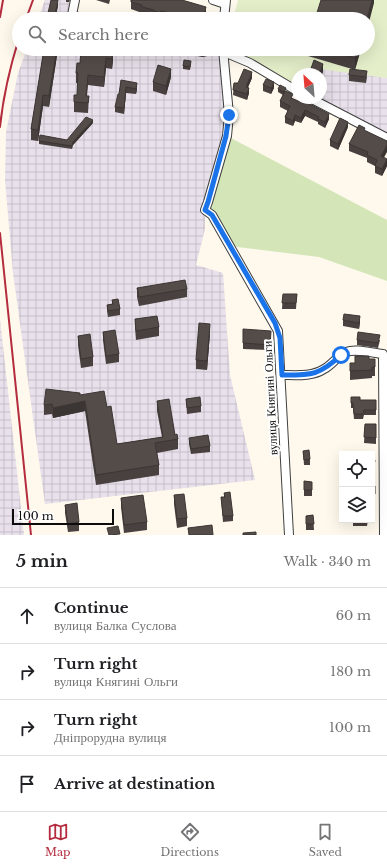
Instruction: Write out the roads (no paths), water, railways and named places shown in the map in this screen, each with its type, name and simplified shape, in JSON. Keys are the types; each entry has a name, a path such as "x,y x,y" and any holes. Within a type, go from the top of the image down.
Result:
{"street":[{"path":"73,12 75,0"},
{"path":"213,0 225,2 224,12"},
{"name":"вулиця Княгині Ольги","path":"222,56 229,115 226,136 205,210 212,215 275,323 280,338 289,535"},
{"path":"234,56 250,63 291,87"},
{"path":"322,104 387,138"},
{"path":"282,375 301,375 319,372 324,370 341,355 347,352 353,351 385,354 384,535"}],"railway":[{"path":"0,17 3,0"},
{"path":"29,12 33,0"},
{"path":"0,127 7,82 14,56"},
{"path":"0,233 31,535"}]}
